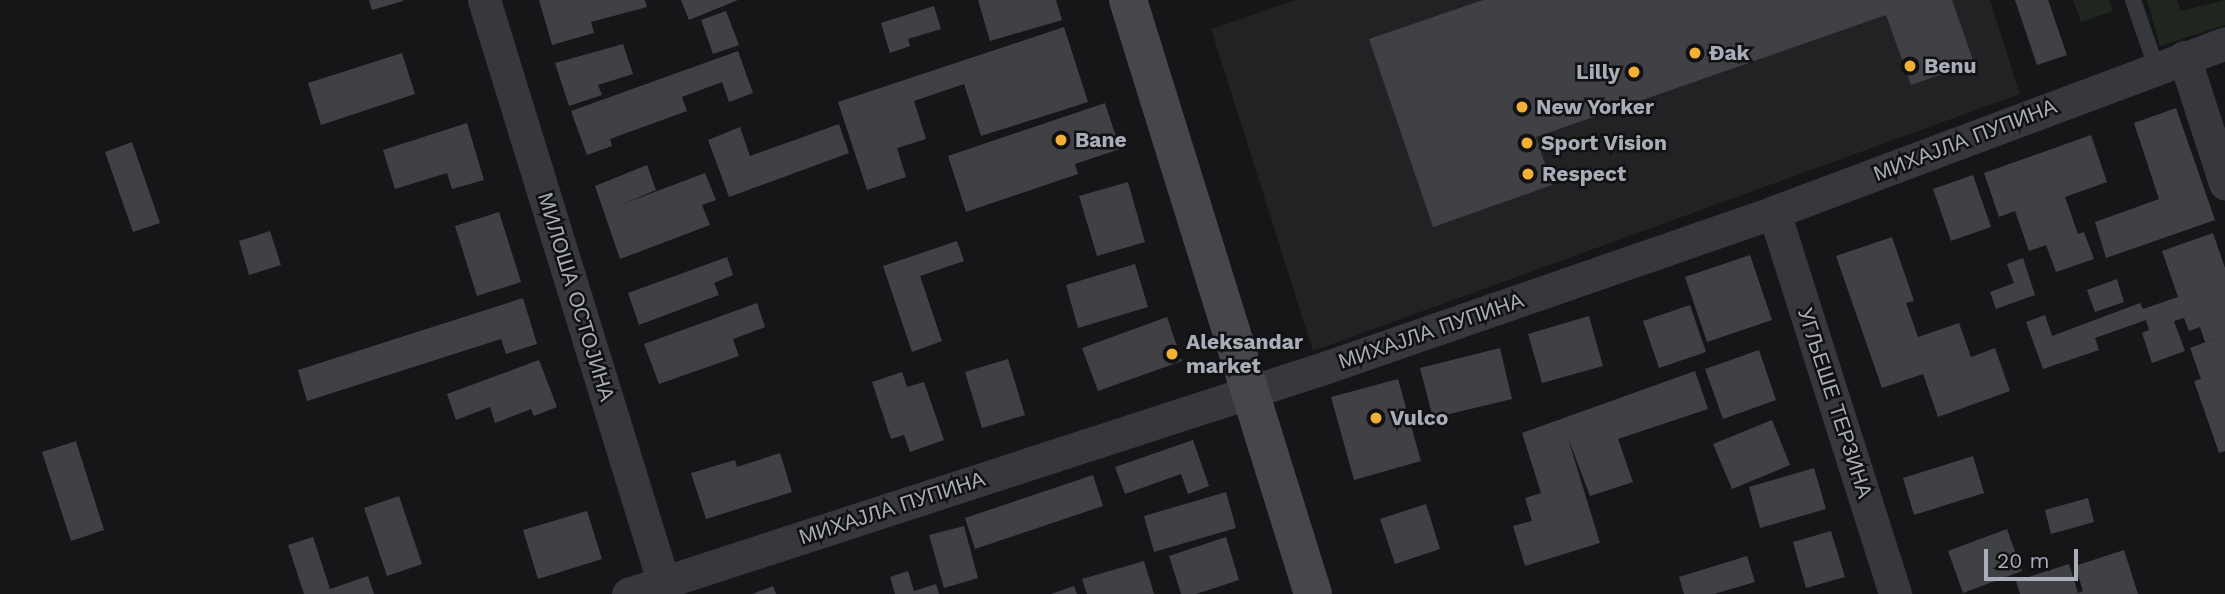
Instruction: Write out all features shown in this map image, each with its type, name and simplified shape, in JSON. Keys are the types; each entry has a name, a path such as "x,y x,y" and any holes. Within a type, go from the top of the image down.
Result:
{"main road":[{"path":"1128,0 1313,594"}],"street":[{"name":"МИЛОША ОСТОЈИНА","path":"484,0 666,588"},
{"name":"МИХАЈЛА ПУПИНА","path":"628,594 666,588 1252,392 1774,212 2225,43"},
{"path":"2170,62 2225,183"},
{"name":"УГЉЕШЕ ТЕРЗИНА","path":"1774,212 1895,594"}],"lane":[{"path":"2133,0 2170,62"}],"shaded area":[{"path":"1296,0 1990,0 2020,94 1313,351 1211,29"},
{"path":"2073,0 2109,0 2113,11 2081,22"},
{"path":"2147,0 2177,0 2181,11 2225,0 2225,25 2160,46"}],"building":[{"path":"369,0 403,0 403,1 372,10"},
{"path":"539,0 645,0 647,7 591,22 594,33 552,45"},
{"path":"681,0 738,0 689,20"},
{"path":"978,0 1056,0 1062,20 990,41"},
{"path":"1483,0 1952,0 1974,63 1911,85 1886,15 1536,137 1552,185 1433,227 1369,39"},
{"path":"2015,0 2048,0 2067,55 2037,65"},
{"path":"934,6 941,29 908,39 910,46 890,53 881,23"},
{"path":"726,11 739,45 713,54 701,20"},
{"path":"1064,27 1088,102 981,136 964,84 914,101 926,139 897,148 906,177 867,190 838,102"},
{"path":"623,44 633,74 598,85 602,95 569,106 555,63"},
{"path":"738,51 753,93 729,102 722,82 682,97 687,111 610,139 612,146 587,155 571,111"},
{"path":"402,53 415,94 321,125 308,83"},
{"path":"1105,103 1120,149 1075,164 1078,174 966,212 948,156"},
{"path":"2176,108 2215,220 2106,258 2095,222 2159,199 2134,123"},
{"path":"467,123 484,180 452,189 447,173 395,189 383,150"},
{"path":"839,124 849,153 729,197 708,140 740,127 750,156"},
{"path":"2091,135 2107,182 2065,197 2078,234 2084,232 2094,259 2056,272 2046,245 2029,251 2015,211 1999,217 1984,173"},
{"path":"132,142 160,223 133,232 105,152"},
{"path":"647,165 656,190 620,205 705,173 716,200 702,205 710,225 620,259 595,186"},
{"path":"1973,175 1991,227 1951,241 1933,189"},
{"path":"1128,182 1145,242 1097,256 1079,196"},
{"path":"499,212 521,282 477,296 455,226"},
{"path":"270,231 281,265 249,275 239,241"},
{"path":"2213,233 2225,268 2225,451 2219,453 2194,381 2201,379 2190,348 2219,337 2205,342 2200,327 2189,331 2184,318 2174,321 2185,351 2152,363 2142,333 2149,330 2146,320 2095,338 2099,350 2043,369 2026,322 2045,315 2052,336 2140,303 2143,309 2178,297 2162,251"},
{"path":"1892,237 1914,301 1906,303 1918,337 1959,323 1971,357 1995,348 2010,391 1938,417 1923,374 1882,388 1836,256"},
{"path":"957,241 964,261 920,276 942,341 912,352 883,266"},
{"path":"1750,255 1772,320 1707,342 1685,277"},
{"path":"727,257 733,275 714,283 719,295 639,325 628,293"},
{"path":"2023,258 2035,295 1996,309 1990,292 2014,283 2007,264"},
{"path":"1135,264 1148,307 1078,328 1066,285"},
{"path":"2117,279 2124,302 2095,312 2087,290"},
{"path":"523,298 537,344 506,354 501,339 307,401 298,370"},
{"path":"757,303 765,327 733,339 739,356 659,384 644,344"},
{"path":"1690,305 1706,352 1659,368 1643,321"},
{"path":"1589,316 1603,366 1542,383 1528,334"},
{"path":"1167,317 1182,361 1098,391 1082,348"},
{"path":"1500,348 1512,399 1433,418 1420,368"},
{"path":"1759,350 1776,400 1723,419 1705,369"},
{"path":"1008,359 1025,415 982,428 965,372"},
{"path":"539,360 557,407 534,416 531,409 495,423 490,407 456,420 447,394"},
{"path":"1695,371 1708,409 1618,439 1633,482 1590,496 1567,435 1600,543 1525,566 1513,526 1532,521 1525,498 1541,493 1522,433"},
{"path":"902,372 907,387 924,382 944,440 910,452 904,435 891,439 872,382"},
{"path":"1398,379 1421,461 1354,480 1331,397"},
{"path":"1772,420 1790,465 1732,489 1713,444"},
{"path":"1193,440 1209,486 1188,494 1181,474 1125,494 1115,467"},
{"path":"76,441 104,530 71,541 42,452"},
{"path":"780,453 792,492 706,519 691,473 735,460 737,467"},
{"path":"1973,456 1984,493 1914,515 1903,478"},
{"path":"1814,468 1826,509 1760,528 1749,487"},
{"path":"1093,475 1103,506 975,549 965,518"},
{"path":"1226,492 1236,528 1154,552 1144,516"},
{"path":"399,496 422,564 387,576 364,508"},
{"path":"2088,498 2094,522 2051,534 2045,510"},
{"path":"1426,504 1440,549 1395,564 1380,519"},
{"path":"587,511 602,559 538,579 523,530"},
{"path":"964,526 978,578 944,588 929,535"},
{"path":"2007,529 2022,571 1963,593 1948,551"},
{"path":"1831,531 1845,577 1806,588 1793,542"},
{"path":"313,537 330,589 368,576 374,594 304,594 288,545"},
{"path":"1226,537 1239,580 1196,594 1181,594 1169,556"},
{"path":"2124,550 2138,594 2020,594 2016,581 2069,564 2078,593 2083,591 2075,566"},
{"path":"1747,556 1755,582 1714,594 1684,594 1679,577"},
{"path":"1144,561 1154,594 1087,594 1082,579"},
{"path":"908,571 914,591 936,584 939,594 895,594 890,577"},
{"path":"773,586 776,594 752,594"},
{"path":"1074,586 1077,594 1051,594"}],"place":[{"name":"Đak","path":"1695,53"},
{"name":"Benu","path":"1910,66"},
{"name":"Lilly","path":"1634,72"},
{"name":"New Yorker","path":"1522,107"},
{"name":"Bane","path":"1061,140"},
{"name":"Sport Vision","path":"1527,143"},
{"name":"Respect","path":"1528,174"},
{"name":"Aleksandar market","path":"1172,354"},
{"name":"Vulco","path":"1376,418"}]}
